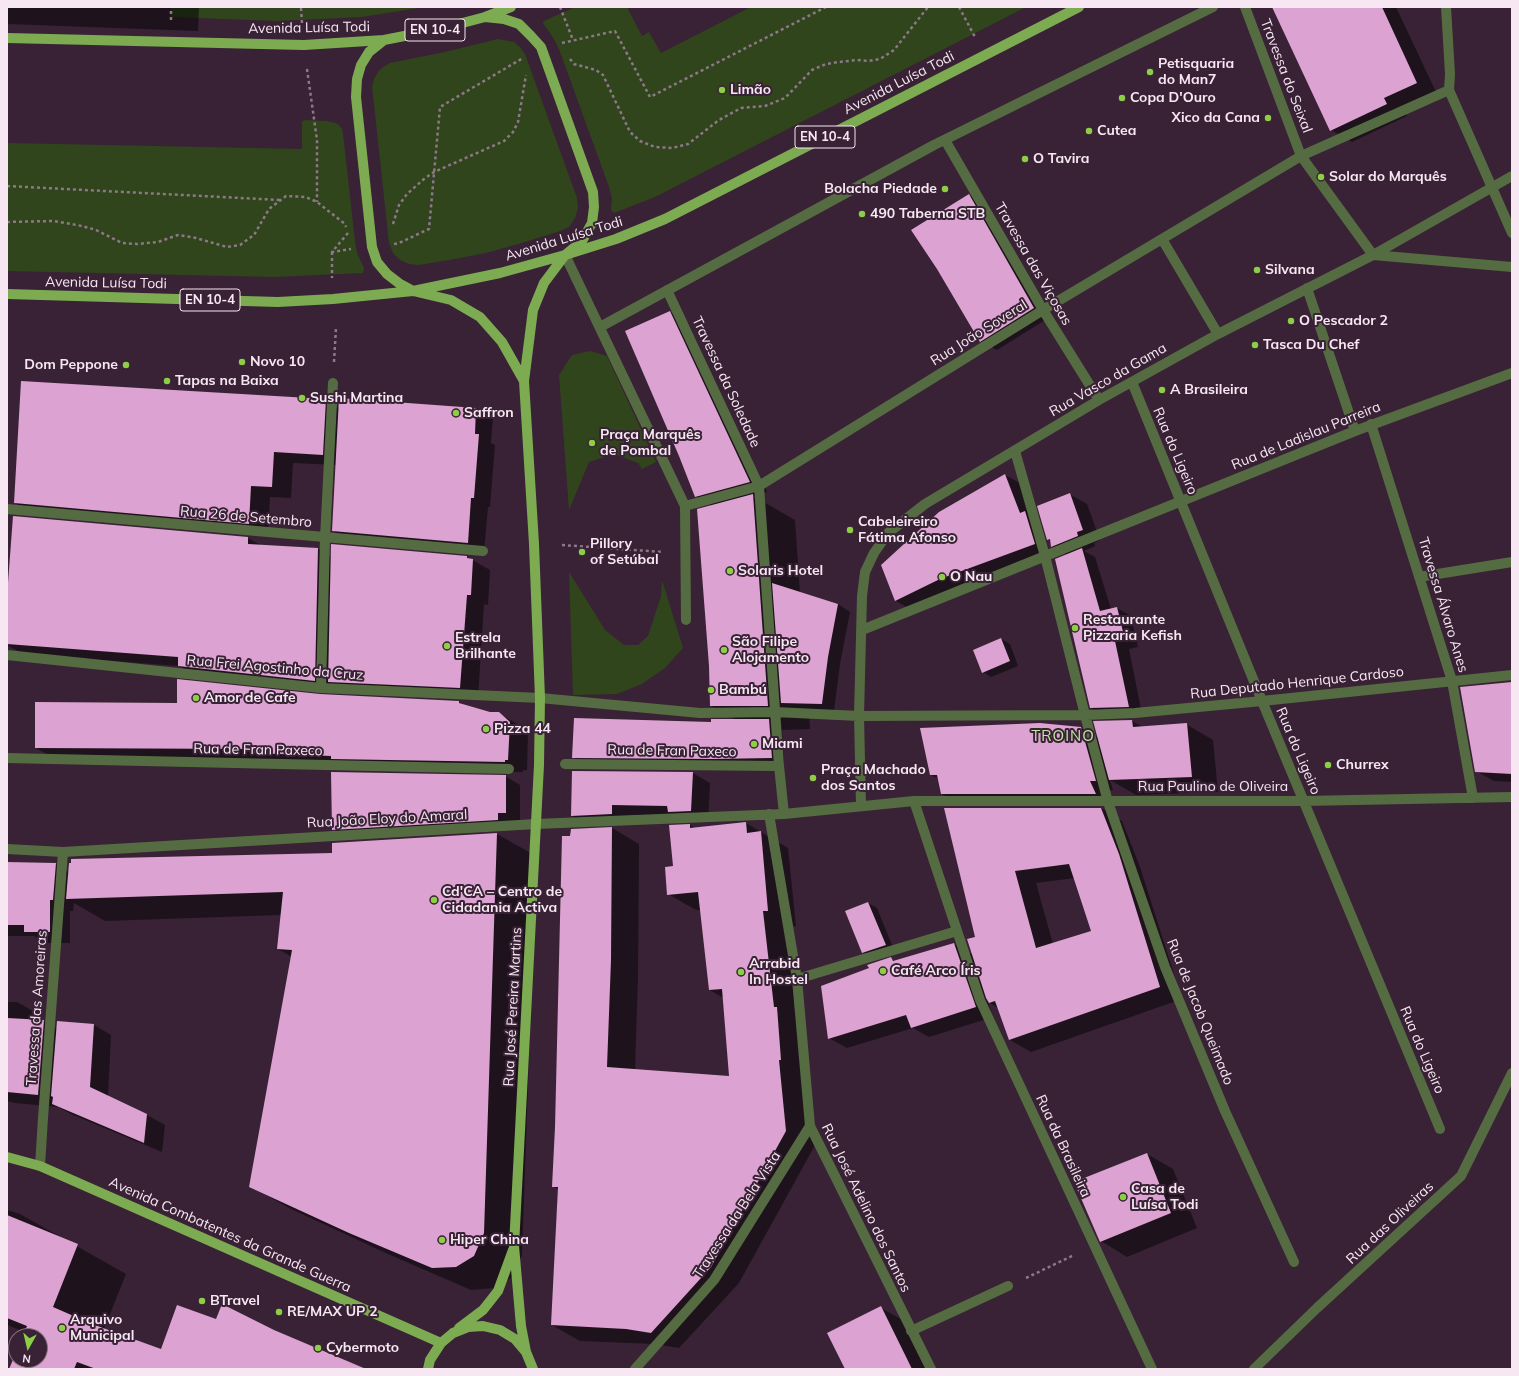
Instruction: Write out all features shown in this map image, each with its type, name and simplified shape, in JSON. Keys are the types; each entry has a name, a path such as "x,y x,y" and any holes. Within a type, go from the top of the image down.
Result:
{"main road":[{"name":"Avenida Luísa Todi","path":"7,38 304,45 384,40 440,29 486,17 511,7"},
{"name":"Avenida Luísa Todi","path":"7,294 278,302 333,299 413,291 500,273 616,239 665,219 1079,7"},
{"path":"486,17 504,19 519,24 541,47 593,192 594,207 592,223 582,241 565,255 544,283 533,310 524,381 534,544 540,698"},
{"path":"384,40 370,52 361,65 357,79 356,97 372,247 378,262 387,274 400,284 413,291 451,300 480,317 502,342 524,381"},
{"name":"Rua José Pereira Martins","path":"526,1352 521,1326 514,1246 539,765 540,698"},
{"name":"Avenida Combatentes da Grande Guerra","path":"7,1157 40,1166 441,1343"},
{"name":"Rua José Pereira Martins","path":"428,1369 430,1360 441,1343 483,1310 498,1291 514,1246"},
{"path":"453,1333 468,1328 483,1326 500,1330 515,1339 526,1352 534,1368"}],"street":[{"path":"600,327 945,140 1213,7"},
{"name":"Travessa do Seixal","path":"1245,7 1301,156 1373,254"},
{"path":"1446,7 1450,74 1449,90 1512,233"},
{"name":"Rua João Soveral","path":"685,506 758,486 1043,310 1301,156 1449,90"},
{"name":"Travessa das Viçosas","path":"945,140 1043,310 1099,400"},
{"name":"Rua Vasco da Gama","path":"862,630 862,596 865,572 874,553 888,533 925,504 1099,400 1218,334 1373,254 1512,176"},
{"path":"1162,239 1218,334"},
{"path":"1373,254 1512,267"},
{"path":"565,255 685,506 686,620"},
{"path":"1307,288 1356,431"},
{"name":"Travessa da Soledade","path":"667,290 758,486"},
{"name":"Rua de Ladislau Parreira","path":"1045,556 1371,424 1512,373"},
{"name":"Rua do Ligeiro","path":"1132,382 1262,701 1440,1129"},
{"path":"321,688 325,538 333,383"},
{"name":"Travessa Álvaro Anes","path":"1371,424 1452,681 1472,798"},
{"path":"540,698 700,713 775,712 859,716 1085,715 1045,556 1015,451"},
{"path":"758,486 784,814"},
{"name":"Rua 26 de Setembro","path":"7,509 483,551"},
{"path":"861,806 859,716 862,630 1045,556"},
{"path":"1419,577 1512,562"},
{"name":"Rua Frei Agostinho da Cruz","path":"7,655 321,688 540,698"},
{"name":"Rua Deputado Henrique Cardoso","path":"1085,715 1135,713 1512,675"},
{"name":"Rua de Jacob Queimado","path":"1085,715 1108,802 1165,967 1225,1111 1294,1262"},
{"name":"Rua de Fran Paxeco","path":"7,758 509,769"},
{"name":"Rua de Fran Paxeco","path":"565,764 779,766"},
{"name":"Rua Paulino de Oliveira","path":"914,801 1304,801 1512,797"},
{"path":"914,801 956,931 797,979 769,814 784,814 861,806 914,801"},
{"name":"Rua João Eloy do Amaral","path":"7,849 63,852 536,824 769,814"},
{"name":"Travessa das Amoreiras","path":"40,1166 63,852"},
{"name":"Rua da Brasileira","path":"956,931 980,1000 1150,1368"},
{"name":"Rua José Adelino dos Santos","path":"797,979 810,1126 931,1369"},
{"name":"Rua das Oliveiras","path":"1254,1369 1317,1308 1461,1176 1512,1073"},
{"name":"Travessa da Bela Vista","path":"635,1369 714,1280 810,1126"},
{"path":"911,1331 1008,1286"}],"path":[{"path":"560,7 573,40"},
{"path":"332,282 332,252 348,233 389,228 393,223 399,205 407,194 424,179 434,172 504,141 513,132 518,122 527,71 566,54 574,64 596,70 603,75 630,132 640,141 655,147 672,148 688,144 719,120 741,108 765,106 785,98 812,70 826,64 880,59 894,50 928,7"},
{"path":"959,7 984,55"},
{"path":"301,8 302,23"},
{"path":"307,69 317,140 317,202"},
{"path":"7,186 280,200"},
{"path":"7,222 54,221 82,226 96,230 122,242 138,244 158,242 178,235 196,238 227,247 240,245 254,235 269,210 286,196 306,197 317,202 345,224 348,233"},
{"path":"332,252 354,249"},
{"path":"333,383 336,328"},
{"path":"562,545 664,553 686,544"},
{"path":"1008,1286 1094,1246"}],"green space":[{"path":"171,7 425,7 362,17 276,21 171,17"},
{"path":"575,7 627,7 642,36 649,32 661,53 751,7 1026,7 655,197 614,213 611,210 612,198 609,187 559,49 543,23 544,21"},
{"path":"498,39 514,42 525,54 577,198 578,208 575,218 569,227 560,231 490,252 419,265 409,264 400,260 393,253 389,243 372,87 374,79 383,67 390,63"},
{"path":"304,120 327,121 338,124 342,129 355,241 357,253 364,268 363,273 274,277 7,271 7,143 302,149 302,122"},
{"path":"590,351 607,356 656,462 642,469 638,463 614,454 589,462 569,510 559,375 572,355"},
{"path":"569,572 605,630 624,645 638,645 648,636 661,596 662,580 683,648 665,668 642,684 617,694 573,695"}],"building":[{"path":"1272,7 1382,7 1417,83 1384,98 1387,104 1330,131"},
{"path":"969,194 1034,308 980,342 937,269 911,230"},
{"path":"670,311 750,482 695,497 625,331"},
{"path":"21,381 326,399 323,455 274,452 272,487 251,486 249,524 14,503"},
{"path":"339,398 476,408 475,434 479,434 474,498 471,498 468,543 332,531"},
{"path":"1005,474 1020,513 1025,511 1035,544 940,579 895,601 881,565 939,512"},
{"path":"1070,493 1083,530 1077,532 1078,536 1051,547 1050,539 1047,540 1037,506"},
{"name":"Solaris Hotel","path":"753,494 768,706 710,706 709,666 697,509"},
{"path":"13,516 248,537 248,544 318,548 315,681 178,666 178,657 7,644 7,596"},
{"path":"331,544 467,556 467,558 473,559 471,595 467,595 460,688 328,682"},
{"path":"1082,548 1100,611 1117,607 1125,640 1115,641 1129,707 1090,708 1055,559"},
{"path":"772,583 838,604 828,657 822,704 781,703"},
{"path":"1001,638 1010,661 982,673 973,650"},
{"path":"177,679 320,694 459,701 459,703 490,712 499,712 510,722 508,760 505,760 505,762 331,759 331,756 253,753 253,749 35,748 35,702 177,703"},
{"path":"1512,682 1512,774 1475,772 1460,687"},
{"path":"574,718 711,722 711,719 769,719 772,758 572,758"},
{"path":"1132,720 1133,727 1187,723 1192,777 1109,780 1093,721"},
{"path":"1040,723 1081,727 1096,781 1090,781 1096,794 941,794 937,775 930,775 920,728"},
{"path":"572,771 693,772 691,811 668,812 667,806 612,805 612,814 571,816"},
{"path":"331,772 506,775 506,813 498,813 498,820 332,830"},
{"path":"944,808 1101,808 1119,854 1160,987 1009,1040 995,1001 989,1003 986,998 967,939 975,937","holes":["1069,864 1091,931 1036,948 1015,871"]},
{"path":"746,822 747,833 761,831 768,911 763,911 774,1007 777,1007 781,1060 779,1060 786,1131 711,1267 651,1333 626,1329 551,1325 558,1187 552,1187 555,1127 562,836 570,836 571,829 612,827 611,960 607,1067 729,1076 722,989 709,990 698,892 667,895 665,867 673,866 669,825 690,824 690,828"},
{"path":"497,833 484,1233 474,1256 456,1267 432,1268 349,1233 249,1187 292,950 277,949 283,892 66,899 69,863 71,863 71,859 332,853 332,843"},
{"path":"7,862 56,863 53,900 50,900 50,932 24,932 24,925 7,925"},
{"path":"868,902 886,945 862,953 845,911"},
{"path":"954,943 976,1007 911,1028 906,1015 828,1039 821,986 869,968 867,965 891,957 893,961"},
{"path":"7,1018 44,1020 38,1095 7,1092"},
{"path":"57,1021 94,1024 90,1087 147,1114 144,1143 52,1104 53,1097 51,1096"},
{"name":"Casa de Luísa Todi","path":"1147,1153 1171,1213 1100,1242 1074,1182"},
{"path":"7,1215 78,1244 53,1307 92,1324 161,1349 177,1305 216,1319 222,1304 274,1330 366,1369 96,1369 77,1362 74,1369 9,1369 48,1368 48,1328 26,1328 27,1326 7,1318"},
{"path":"881,1306 912,1369 845,1369 827,1333"}],"place":[{"name":"Petisquaria do Man7","path":"1150,72"},
{"name":"Limão","path":"722,90"},
{"name":"Copa D'Ouro","path":"1122,98"},
{"name":"Xico da Cana","path":"1268,118"},
{"name":"Cutea","path":"1089,131"},
{"name":"O Tavira","path":"1025,159"},
{"name":"Solar do Marquês","path":"1321,177"},
{"name":"Bolacha Piedade","path":"945,189"},
{"name":"490 Taberna STB","path":"862,214"},
{"name":"Silvana","path":"1257,270"},
{"name":"O Pescador 2","path":"1291,321"},
{"name":"Tasca Du Chef","path":"1255,345"},
{"name":"Novo 10","path":"242,362"},
{"name":"Dom Peppone","path":"126,365"},
{"name":"Tapas na Baixa","path":"167,381"},
{"name":"A Brasileira","path":"1162,390"},
{"name":"Sushi Martina","path":"302,398"},
{"name":"Saffron","path":"456,413"},
{"name":"Praça Marquês de Pombal","path":"592,443"},
{"name":"Cabeleireiro Fátima Afonso","path":"850,530"},
{"name":"Pillory of Setúbal","path":"582,552"},
{"name":"Solaris Hotel","path":"730,571"},
{"name":"O Nau","path":"942,577"},
{"name":"Restaurante Pizzaria Kefish","path":"1075,628"},
{"name":"Estrela Brilhante","path":"447,646"},
{"name":"São Filipe Alojamento","path":"724,650"},
{"name":"Bambú","path":"711,690"},
{"name":"Amor de Cafe","path":"196,698"},
{"name":"Pizza 44","path":"486,729"},
{"name":"Miami","path":"754,744"},
{"name":"Churrex","path":"1328,765"},
{"name":"Praça Machado dos Santos","path":"813,778"},
{"name":"Cd'CA – Centro de Cidadania Activa","path":"434,900"},
{"name":"Café Arco Íris","path":"883,971"},
{"name":"Arrabid In Hostel","path":"741,972"},
{"name":"Casa de Luísa Todi","path":"1123,1197"},
{"name":"Hiper China","path":"442,1240"},
{"name":"BTravel","path":"202,1301"},
{"name":"RE/MAX UP 2","path":"279,1312"},
{"name":"Arquivo Municipal","path":"62,1328"},
{"name":"Cybermoto","path":"318,1348"}],"district":[{"name":"TROINO","path":"1063,736"}]}
